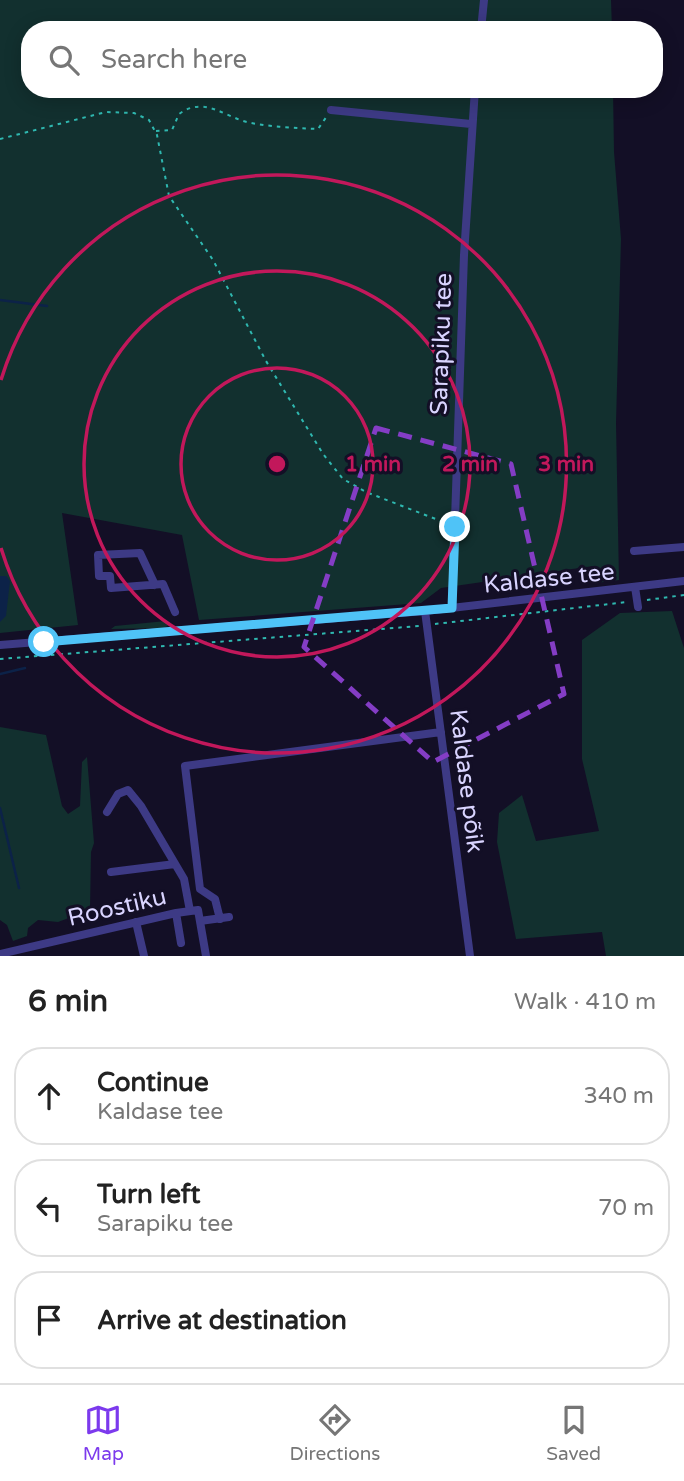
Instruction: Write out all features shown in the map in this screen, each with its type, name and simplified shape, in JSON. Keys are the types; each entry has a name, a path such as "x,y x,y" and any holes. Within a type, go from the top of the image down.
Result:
{"street":[{"path":"482,21 485,0"},
{"name":"Sarapiku tee","path":"452,608 474,98"},
{"path":"331,110 471,124"},
{"path":"634,551 684,547"},
{"path":"155,585 140,553 99,555 99,576 110,576 111,588 155,585 163,584 175,612"},
{"name":"Kaldase tee","path":"0,645 425,611 684,581"},
{"path":"635,587 638,604"},
{"name":"Kaldase põik","path":"425,611 470,956"},
{"path":"200,921 225,918 215,899 200,889 185,766 441,732"},
{"path":"107,812 118,794 128,790 141,806 184,878 190,911"},
{"path":"111,872 175,864"},
{"name":"Roostiku","path":"0,954 176,912 198,910 206,956"},
{"path":"176,912 181,943"},
{"path":"136,922 144,956"},
{"path":"39,945 41,956"}],"path":[{"path":"155,131 172,130 179,114 197,106 217,109 250,122 318,129 331,110"},
{"path":"0,139 106,112 134,113 149,120 155,131 169,196 213,260 260,351 323,454 343,479 366,492 455,527"},
{"path":"0,659 427,625 638,604 684,595"}],"highlighted area":[{"path":"376,428 511,464 564,694 433,762 304,647"}],"green space":[{"path":"0,0 611,0 612,21 21,21 21,98 613,98 614,152 621,239 616,423 619,580 596,583 593,566 441,588 421,603 199,620 182,535 62,513 78,625 0,633"},
{"path":"672,611 684,648 684,956 606,956 602,932 516,939 497,842 499,813 522,795 536,841 599,831 582,759 582,640 620,613"},
{"path":"166,621 169,625 164,628 111,629 115,626"},
{"path":"0,727 46,735 62,806 68,814 80,806 82,762 87,757 94,843 91,852 90,910 58,922 38,920 28,928 27,936 13,941 7,925 0,920"}],"water":[{"path":"0,576 6,576 10,581 6,616 0,622"}],"waterway":[{"path":"0,300 47,306"},
{"path":"0,674 25,668"},
{"path":"0,808 19,888"}],"route":[{"path":"44,642 452,608 455,527"}]}
